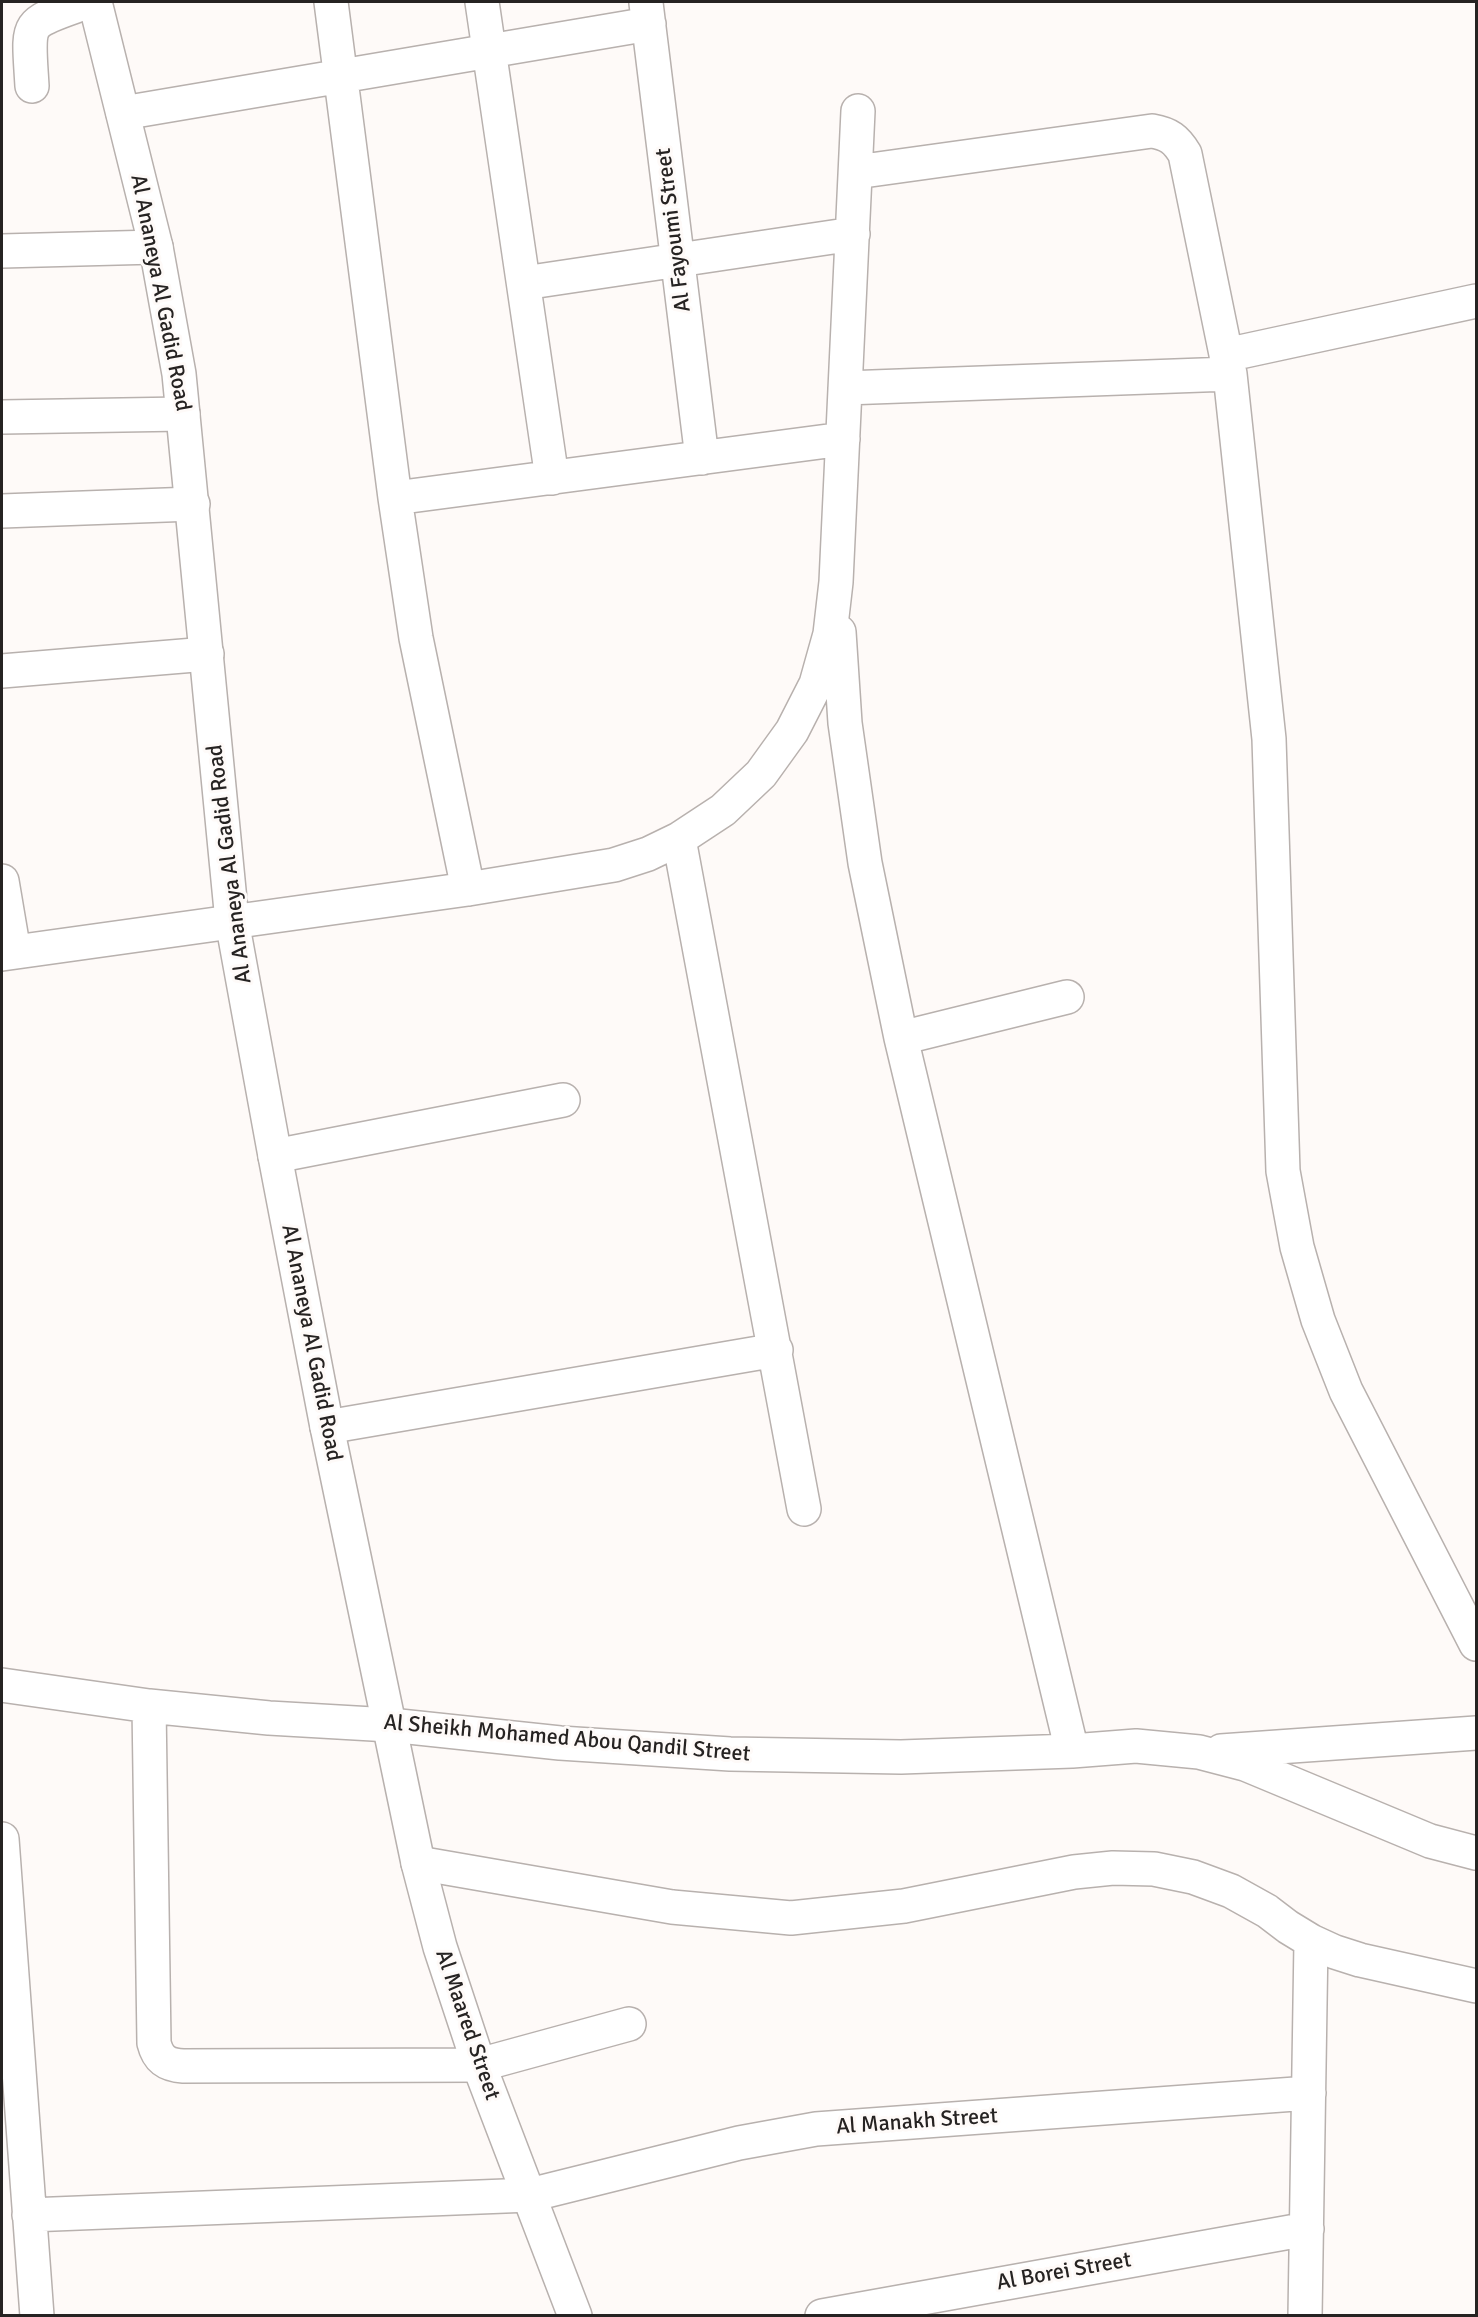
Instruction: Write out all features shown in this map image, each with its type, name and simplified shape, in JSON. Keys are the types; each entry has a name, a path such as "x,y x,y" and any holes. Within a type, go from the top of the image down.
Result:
{"street":[{"path":"32,86 29,42 30,32 35,22 87,2"},
{"name":"Al Ananeya Al Gadid Road","path":"96,2 156,247 179,374 232,921 327,1427 390,1725"},
{"path":"331,2 395,498 416,638 468,889"},
{"path":"482,2 552,478"},
{"path":"123,113 490,51 647,13"},
{"name":"Al Fayoumi Street","path":"647,13 702,458"},
{"path":"2,881 8,953 468,889 614,866 648,854 679,839 723,810 761,774 792,731 816,684 830,634 836,582 858,111"},
{"path":"855,172 1152,131 1166,134 1178,142 1185,154 1228,365 1269,739 1283,1171 1297,1247 1318,1320 1346,1391 1476,1644"},
{"path":"524,283 853,234"},
{"path":"2,251 156,247"},
{"path":"845,388 1228,365 1476,302"},
{"path":"2,417 183,414"},
{"path":"395,498 843,439"},
{"path":"2,511 193,504"},
{"path":"836,582 845,723 865,863 901,1038 1072,1751"},
{"path":"2,671 207,654"},
{"path":"679,839 804,1509"},
{"path":"901,1038 1067,997"},
{"path":"275,1156 563,1100"},
{"path":"327,1427 776,1350"},
{"name":"Al Sheikh Mohamed Abou Qandil Street","path":"2,1685 149,1707 269,1718 390,1725 560,1743 730,1754 901,1757 1072,1751 1136,1746 1199,1752 1245,1764 1430,1840 1476,1852"},
{"path":"149,1707 154,2043 163,2061 173,2066 479,2065 628,2024"},
{"name":"Al Maared Street","path":"390,1725 418,1863 440,1947 479,2065 575,2316"},
{"path":"1199,1752 1476,1733"},
{"path":"2,1839 37,2316"},
{"path":"418,1863 672,1907 791,1918 904,1906 1074,1872 1113,1868 1154,1869 1193,1877 1231,1890 1311,1941 1335,1952 1360,1960 1476,1986"},
{"path":"1305,2316 1311,1941"},
{"name":"Al Manakh Street","path":"29,2215 530,2195 739,2143 816,2129 1310,2093"},
{"name":"Al Borei Street","path":"822,2316 1307,2229"}]}
